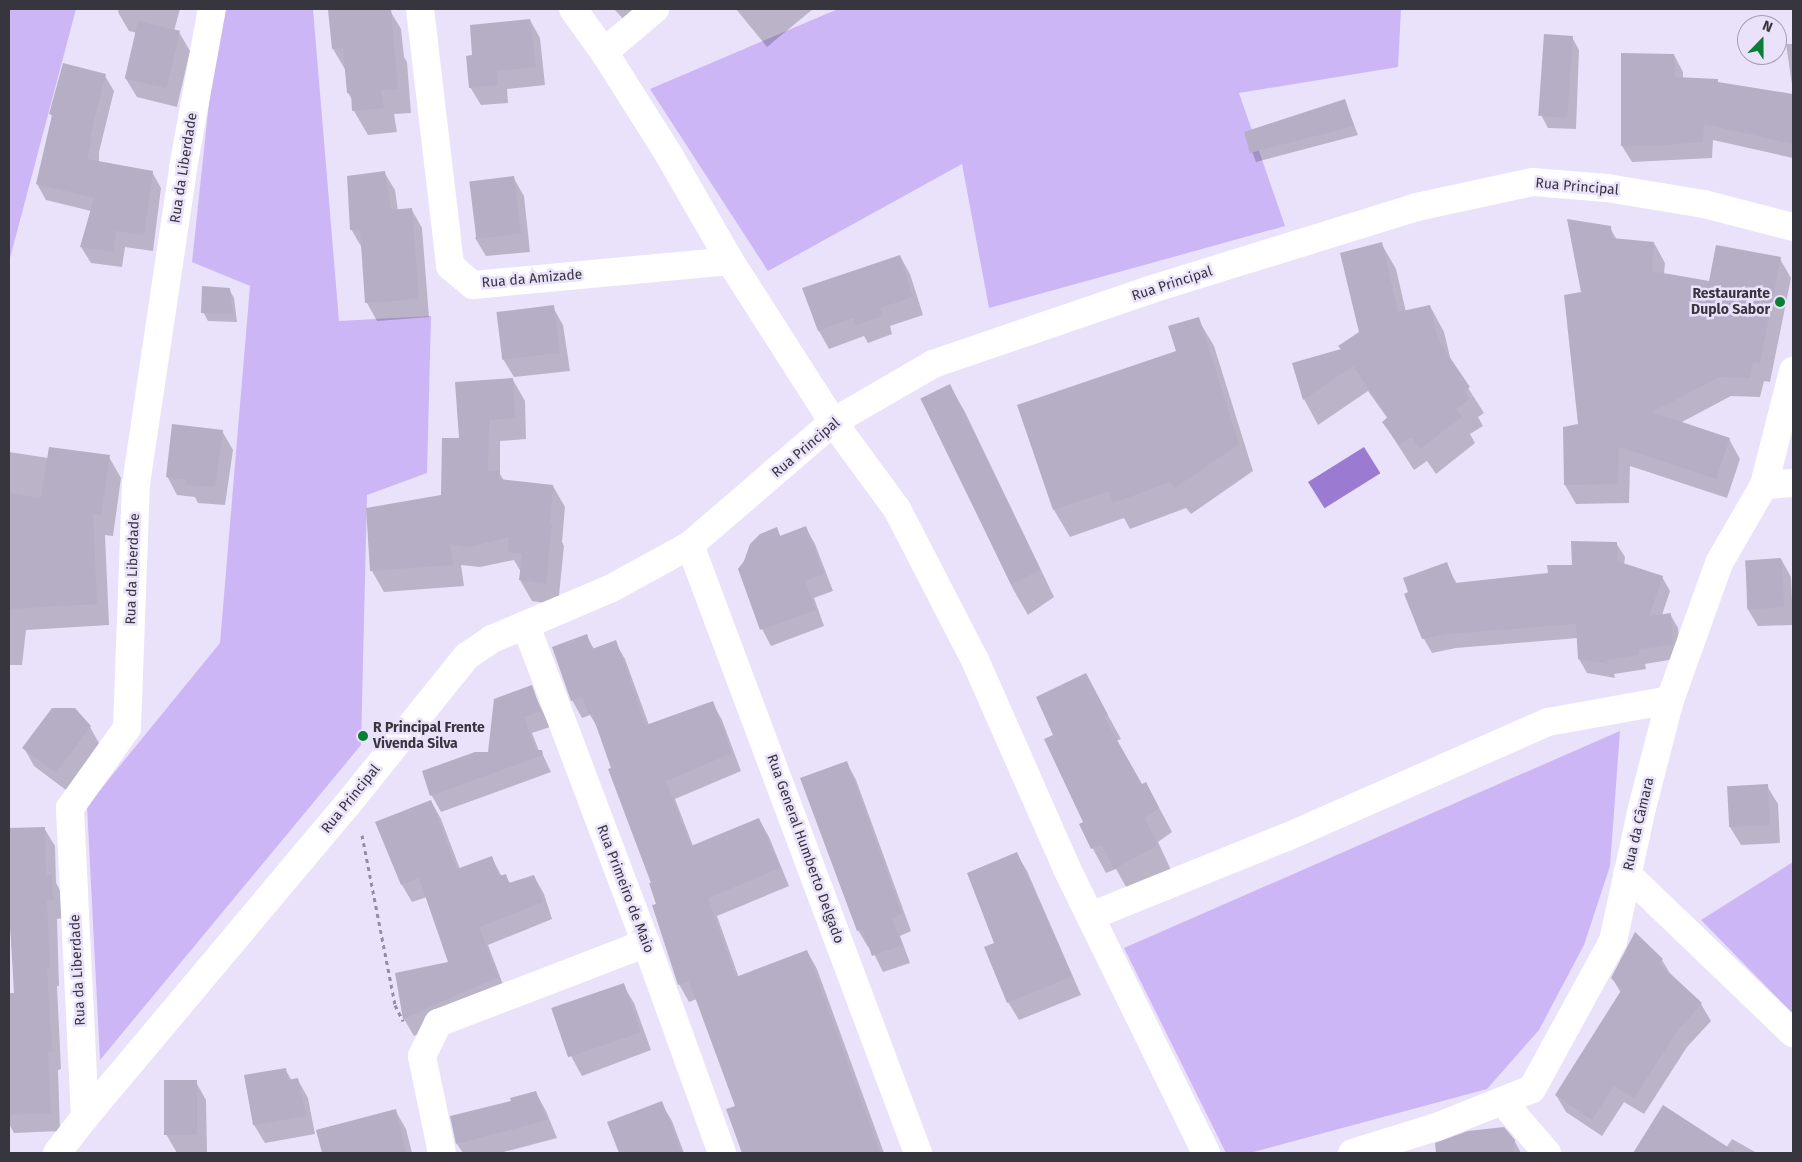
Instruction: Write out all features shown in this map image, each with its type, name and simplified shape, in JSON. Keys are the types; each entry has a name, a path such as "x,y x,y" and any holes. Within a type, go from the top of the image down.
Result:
{"street":[{"name":"Rua da Liberdade","path":"72,1139 70,808 127,728 136,484 183,168 212,9"},
{"name":"Rua da Amizade","path":"420,9 450,266 457,273 473,285 730,261"},
{"path":"573,9 604,52 669,155 730,261 833,422 901,518 975,660 1091,916 1206,1153"},
{"path":"604,52 655,9"},
{"name":"Rua Principal","path":"72,1139 353,798 467,656 492,639 610,589 690,545 833,422 933,364 1168,285 1417,207 1469,194 1533,182 1606,188 1704,204 1793,227"},
{"name":"Rua da Câmara","path":"1352,1153 1439,1126 1532,1089 1613,941 1670,700 1719,563 1764,485 1793,371"},
{"path":"1764,485 1793,483"},
{"name":"Rua General Humberto Delgado","path":"690,545 918,1153"},
{"name":"Rua Primeiro de Maio","path":"526,626 646,943 722,1153"},
{"path":"1091,916 1287,837 1548,722 1670,700"},
{"path":"1628,874 1793,1033"},
{"path":"442,1153 422,1056 438,1023 646,943"},
{"path":"1502,1101 1547,1153"}],"path":[{"path":"353,798 367,851 395,1005 422,1056"}],"shaded area":[{"path":"9,9 76,9 9,262"},
{"path":"219,9 313,9 339,321 431,316 427,473 367,495 361,745 100,1060 87,806 220,643 250,286 192,262"},
{"path":"838,9 1401,9 1398,67 1239,93 1285,226 989,308 962,164 768,271 650,89"},
{"path":"1364,447 1380,473 1324,508 1308,482"},
{"path":"1620,731 1610,866 1584,945 1539,1030 1487,1089 1250,1153 1226,1153 1124,948"},
{"path":"1793,862 1793,1014 1701,920"}],"building":[{"path":"391,9 398,89 381,90 384,108 352,111 351,93 347,93 343,48 332,49 328,10"},
{"path":"530,19 536,67 497,71 498,85 469,88 466,56 472,55 470,25"},
{"path":"138,21 180,31 167,88 125,78"},
{"path":"1544,34 1573,36 1567,118 1538,116"},
{"path":"1621,53 1674,54 1675,77 1718,79 1718,82 1793,94 1793,144 1704,124 1703,142 1652,146 1621,146"},
{"path":"63,63 106,74 90,137 92,138 87,159 153,171 144,235 116,231 113,252 80,247 94,198 36,184 52,115 49,114"},
{"path":"1345,99 1354,126 1250,153 1244,132"},
{"path":"385,171 391,210 412,208 419,299 365,303 360,230 350,230 347,176"},
{"path":"514,176 521,234 476,239 469,181"},
{"path":"1567,219 1611,226 1612,238 1654,242 1652,271 1709,281 1716,245 1781,257 1760,363 1753,362 1750,378 1720,377 1652,412 1730,438 1716,479 1619,447 1618,484 1564,485 1563,427 1578,424 1564,295 1581,292"},
{"path":"1382,242 1398,312 1430,305 1438,340 1470,387 1464,391 1469,399 1456,409 1462,417 1420,449 1412,437 1399,445 1382,422 1388,417 1353,366 1303,400 1292,363 1341,349 1338,346 1359,332 1340,253"},
{"path":"900,255 913,297 880,308 883,316 856,325 853,318 818,331 802,288"},
{"path":"202,286 230,288 233,314 201,313"},
{"path":"554,305 560,353 502,360 496,312"},
{"path":"1199,317 1239,444 1175,488 1170,482 1113,503 1109,491 1053,510 1017,405 1176,351 1168,326"},
{"path":"513,378 515,418 489,420 488,471 500,471 499,479 553,485 550,524 552,524 546,584 519,580 522,554 508,552 509,537 468,547 450,544 453,565 370,571 366,508 441,495 442,438 459,438 455,382"},
{"path":"950,384 1041,570 1011,585 920,398"},
{"path":"172,424 223,430 215,487 186,485 187,480 166,477"},
{"path":"49,447 110,455 101,515 93,514 97,604 9,609 9,493 41,498"},
{"path":"806,526 824,574 805,581 816,610 760,630 738,569 744,561 750,544 760,534 777,527 780,536"},
{"path":"1571,541 1617,542 1617,561 1663,576 1649,616 1671,613 1673,644 1638,650 1639,655 1607,660 1608,664 1578,659 1576,624 1448,634 1422,639 1404,594 1408,592 1403,578 1447,562 1455,583 1548,573 1547,565 1572,565"},
{"path":"1781,558 1784,607 1749,609 1745,561"},
{"path":"587,634 592,649 616,640 646,725 713,701 732,753 666,781 691,846 759,818 780,868 708,898 736,977 807,950 880,1153 742,1153 726,1109 735,1106 689,981 678,985 652,905 656,904 649,883 651,883 608,769 611,768 592,714 589,715 582,697 571,701 552,647"},
{"path":"1086,673 1108,715 1104,717 1142,784 1146,782 1159,808 1145,818 1158,845 1114,869 1102,845 1091,849 1079,824 1083,822 1044,739 1053,735 1036,697"},
{"path":"532,685 541,711 524,717 536,750 542,750 543,755 430,796 422,771 475,752 488,752 494,699"},
{"path":"52,708 75,708 91,726 56,773 22,748"},
{"path":"847,761 902,914 892,918 902,945 872,956 862,929 857,931 800,778"},
{"path":"1768,784 1770,825 1729,827 1727,786"},
{"path":"431,800 457,869 492,856 499,876 506,874 509,883 534,875 543,902 479,927 498,977 403,1019 395,973 448,962 419,878 401,885 375,822"},
{"path":"45,827 46,875 52,874 53,900 47,901 50,968 47,968 52,1051 48,1052 51,1113 9,1115 9,993 14,993 9,905 9,828"},
{"path":"1017,852 1072,976 1007,1003 984,947 994,943 967,873"},
{"path":"1635,932 1663,959 1659,963 1702,1003 1678,1030 1634,1098 1614,1086 1592,1120 1555,1095 1622,989 1611,978"},
{"path":"624,983 641,1032 568,1057 551,1008"},
{"path":"286,1068 288,1080 298,1078 306,1116 253,1125 244,1075"},
{"path":"164,1080 197,1080 197,1135 164,1135"},
{"path":"536,1091 547,1120 456,1144 450,1116 511,1101 510,1098"},
{"path":"662,1101 682,1153 619,1153 607,1122"},
{"path":"1663,1105 1737,1153 1633,1153"},
{"path":"396,1109 406,1153 322,1153 316,1130"},
{"path":"1504,1127 1515,1140 1513,1153 1436,1153 1435,1143 1468,1131"}],"place":[{"name":"Restaurante Duplo Sabor","path":"1780,302"},
{"name":"R Principal Frente Vivenda Silva","path":"363,736"}]}
